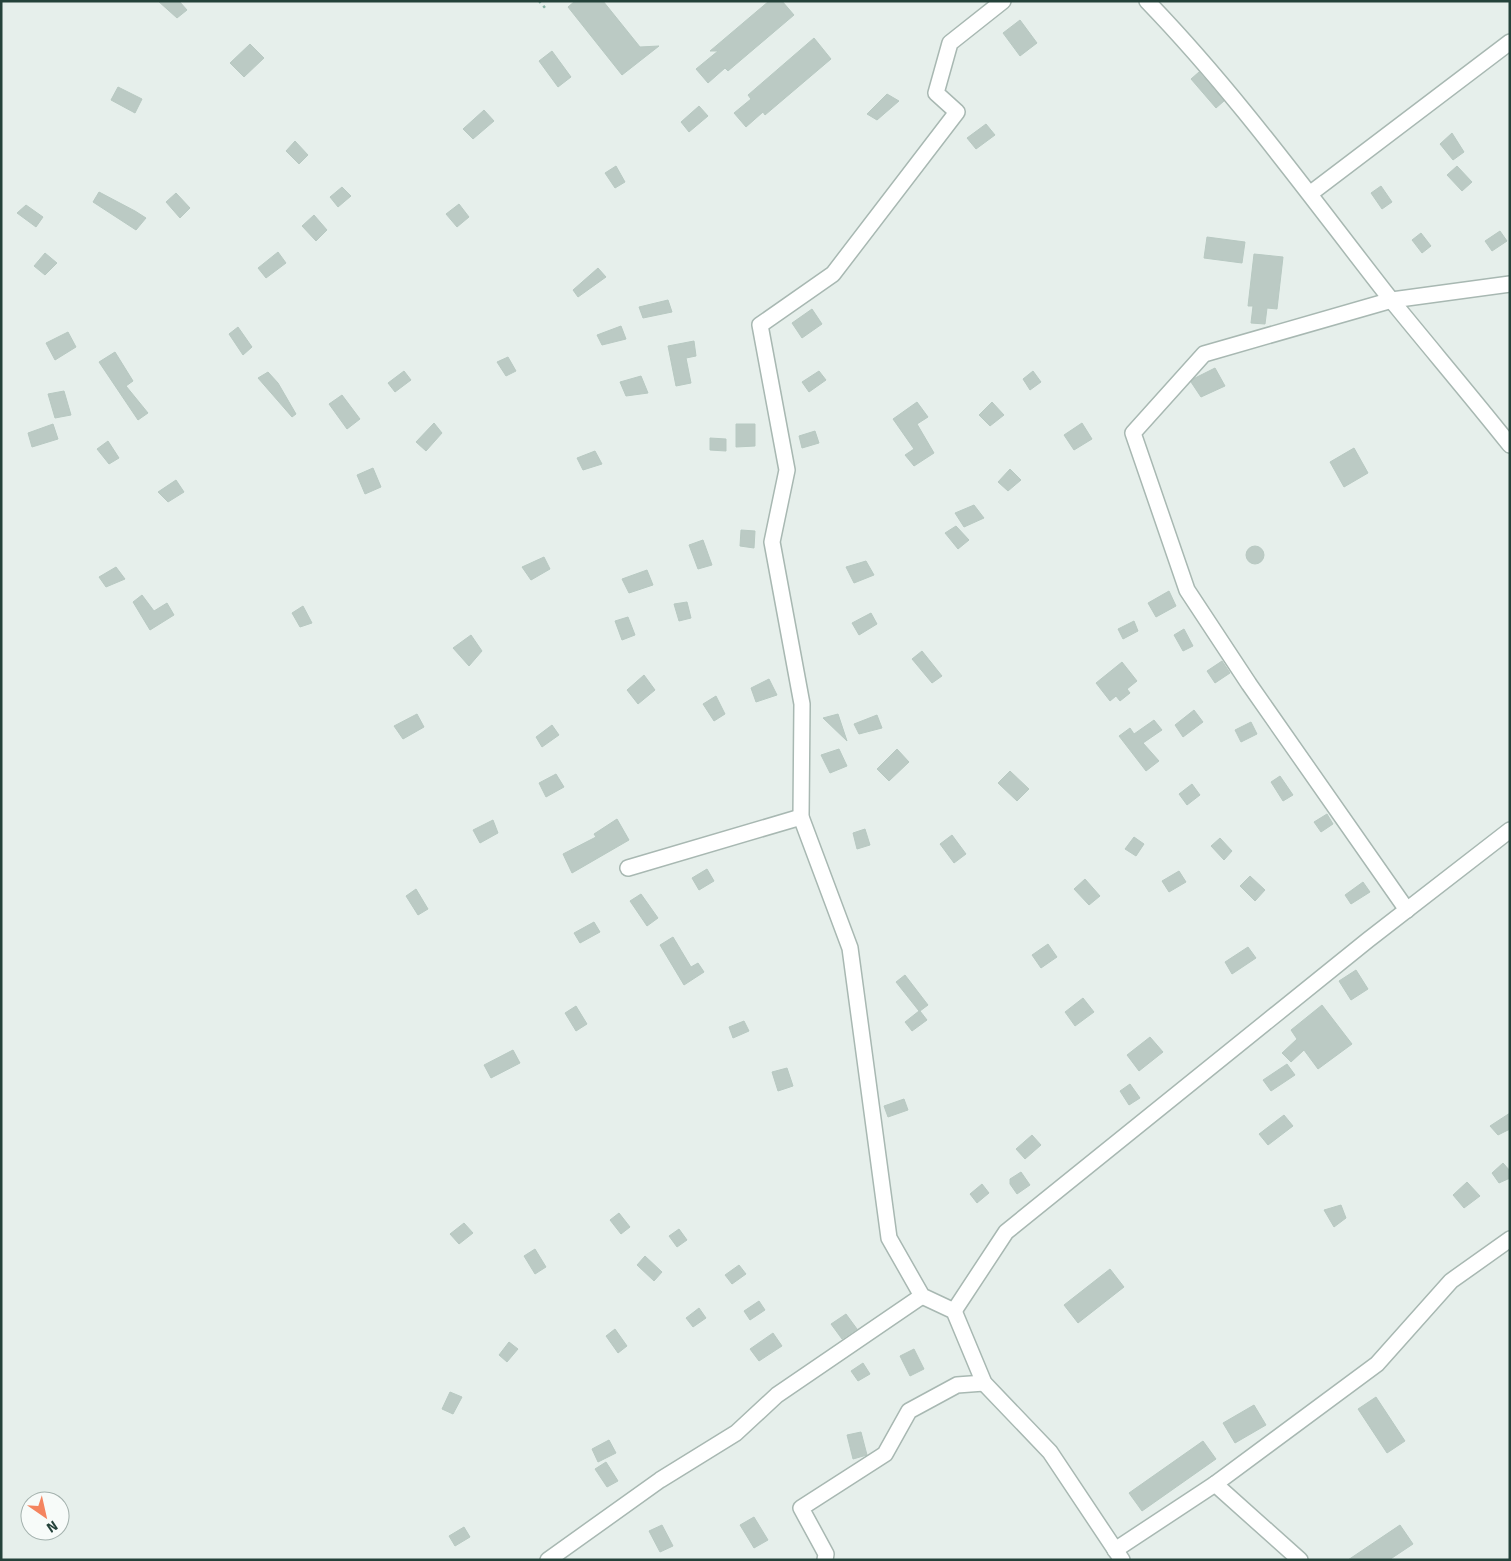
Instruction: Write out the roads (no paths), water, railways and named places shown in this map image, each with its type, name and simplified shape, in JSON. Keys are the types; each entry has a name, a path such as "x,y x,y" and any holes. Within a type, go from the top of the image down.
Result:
{"street":[{"path":"1003,1 950,43 936,93 956,112 833,274 760,324 787,470 772,542 802,704 801,817 850,948 889,1238 922,1296 954,1311 984,1383 1050,1452 1119,1555 1377,1364 1450,1281 1510,1238"},
{"path":"1147,1 1193,49 1311,193 1392,300 1510,445"},
{"path":"1311,193 1510,42"},
{"path":"1407,910 1249,684 1186,590 1133,433 1204,354 1392,300 1510,284"},
{"path":"628,868 801,817"},
{"path":"954,1311 1006,1232 1407,910 1510,830"},
{"path":"548,1560 660,1480 736,1433 777,1395 922,1296"},
{"path":"825,1560 826,1554 801,1508 885,1454 909,1411 957,1385 984,1383"},
{"path":"1215,1484 1300,1560"}]}
